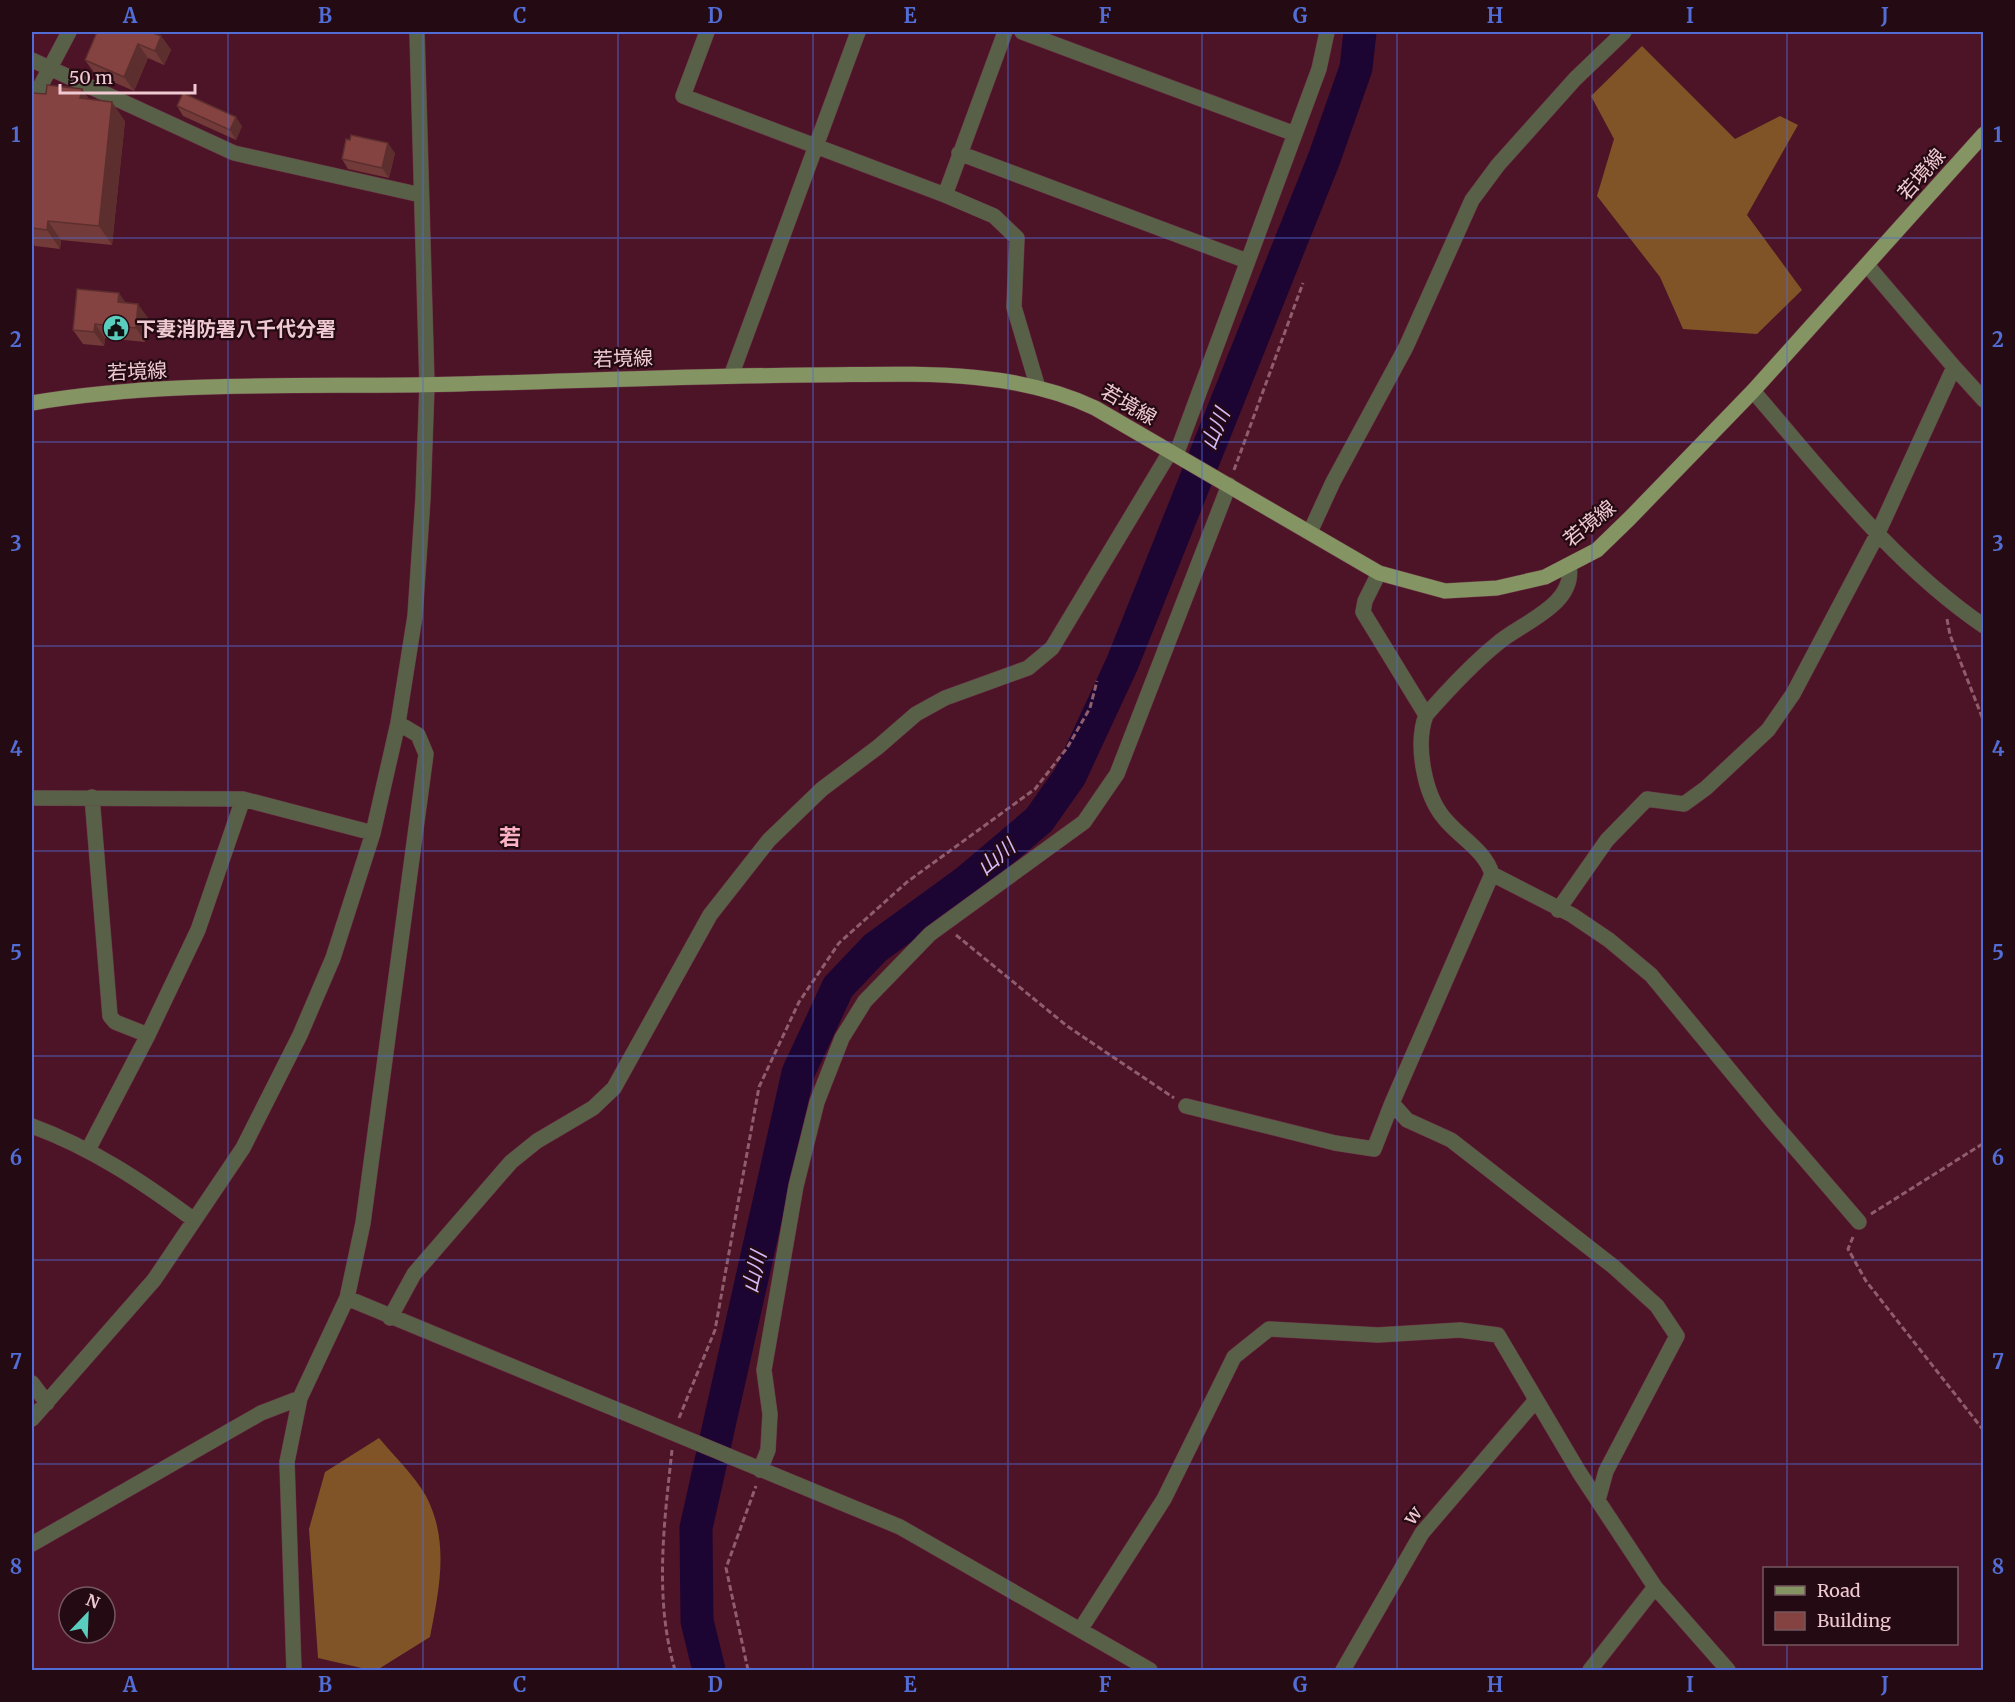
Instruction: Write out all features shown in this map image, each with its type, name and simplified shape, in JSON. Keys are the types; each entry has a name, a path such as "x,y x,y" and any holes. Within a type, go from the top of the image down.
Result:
{"main road":[{"name":"若境線","path":"32,403 147,391 731,376 931,374 1004,381 1080,400 1379,573 1445,591 1518,585 1569,566 1596,550 1753,391 1983,134"}],"street":[{"path":"32,102 69,32"},
{"path":"32,1419 154,1280 243,1148 300,1035 333,958 373,833 398,723 415,616 427,385 417,32"},
{"path":"707,32 683,96 945,195 994,216 1017,238 1014,307 1038,388"},
{"path":"731,376 858,32"},
{"path":"945,195 1005,32"},
{"path":"1022,32 1295,134"},
{"path":"390,1318 414,1274 511,1162 537,1141 593,1108 614,1088 710,915 769,840 822,789 878,747 916,714 945,698 1028,668 1052,648 1095,572 1178,456 1247,261 1319,69 1327,32"},
{"path":"1310,532 1406,347 1472,200 1498,165 1575,79 1624,32"},
{"path":"32,60 234,153 421,195"},
{"path":"959,153 1247,261"},
{"path":"1867,265 1983,400"},
{"path":"1558,910 1607,840 1647,799 1684,804 1706,788 1768,730 1793,694 1877,536 1954,367"},
{"path":"1753,391 1877,536 1945,599 1983,626"},
{"path":"760,1470 768,1450 770,1414 764,1370 796,1186 816,1102 842,1038 865,1001 930,934 1084,822 1117,774 1223,482"},
{"path":"1186,1106 1335,1143 1374,1149 1492,874 1490,865 1444,818 1432,800 1422,745 1422,724 1426,715 1499,642 1537,618 1566,586 1570,578 1569,566"},
{"path":"1379,573 1365,601 1364,612 1426,715"},
{"path":"294,1671 287,1462 300,1398 347,1299 363,1223 426,754 418,735 398,723"},
{"path":"92,797 110,1016 115,1023 148,1035"},
{"path":"32,798 243,799 373,833"},
{"path":"87,1150 148,1035 198,930 243,799"},
{"path":"1492,874 1558,910 1572,915 1610,940 1651,975 1859,1222"},
{"path":"1392,1103 1407,1120 1450,1140 1614,1267 1657,1306 1677,1336 1605,1471 1598,1500"},
{"path":"32,1126 87,1150 134,1177 194,1220"},
{"path":"347,1299 900,1527 1149,1671"},
{"path":"1080,1630 1164,1499 1234,1357 1269,1329 1378,1335 1460,1330 1498,1335 1598,1500 1655,1587 1728,1671"},
{"path":"32,1383 47,1403"},
{"path":"32,1544 261,1413 300,1398"},
{"name":"w","path":"1343,1671 1422,1533 1536,1400"},
{"path":"1590,1671 1655,1587"}],"path":[{"path":"1223,482 1303,283"},
{"path":"1945,599 1950,635 1983,722"},
{"path":"943,924 1067,1026 1186,1106"},
{"path":"1983,1143 1859,1222 1848,1249 1866,1281 1983,1431"},
{"path":"674,1435 662,1542 666,1637 675,1671"},
{"path":"748,1671 726,1568 747,1516 760,1470"}],"shaded area":[{"path":"1642,46 1735,139 1780,116 1798,125 1747,215 1802,290 1757,334 1683,329 1660,277 1597,196 1614,139 1591,96"},
{"path":"379,1438 410,1473 426,1496 438,1531 440,1566 437,1602 430,1637 377,1670 370,1670 318,1658 309,1529 325,1472"}],"building":[{"path":"97,32 150,32 161,36 155,51 138,44 124,77 85,60"},
{"path":"47,85 82,89 80,98 112,102 99,226 48,221 47,230 32,228 32,93 46,94"},
{"path":"183,93 236,117 230,130 177,106"},
{"path":"351,135 388,143 382,168 342,159 346,139 350,140"},
{"path":"77,289 119,293 118,302 138,304 136,328 95,324 94,332 73,330"}],"waterway":[{"name":"山川","path":"709,1670 697,1621 696,1528 798,1073 838,987 875,948 967,881 1039,820 1070,776 1122,664 1324,159 1356,68 1360,32"}],"place":[{"name":"下妻消防署八千代分署","path":"116,328"}],"district":[{"name":"若","path":"510,837"}]}
